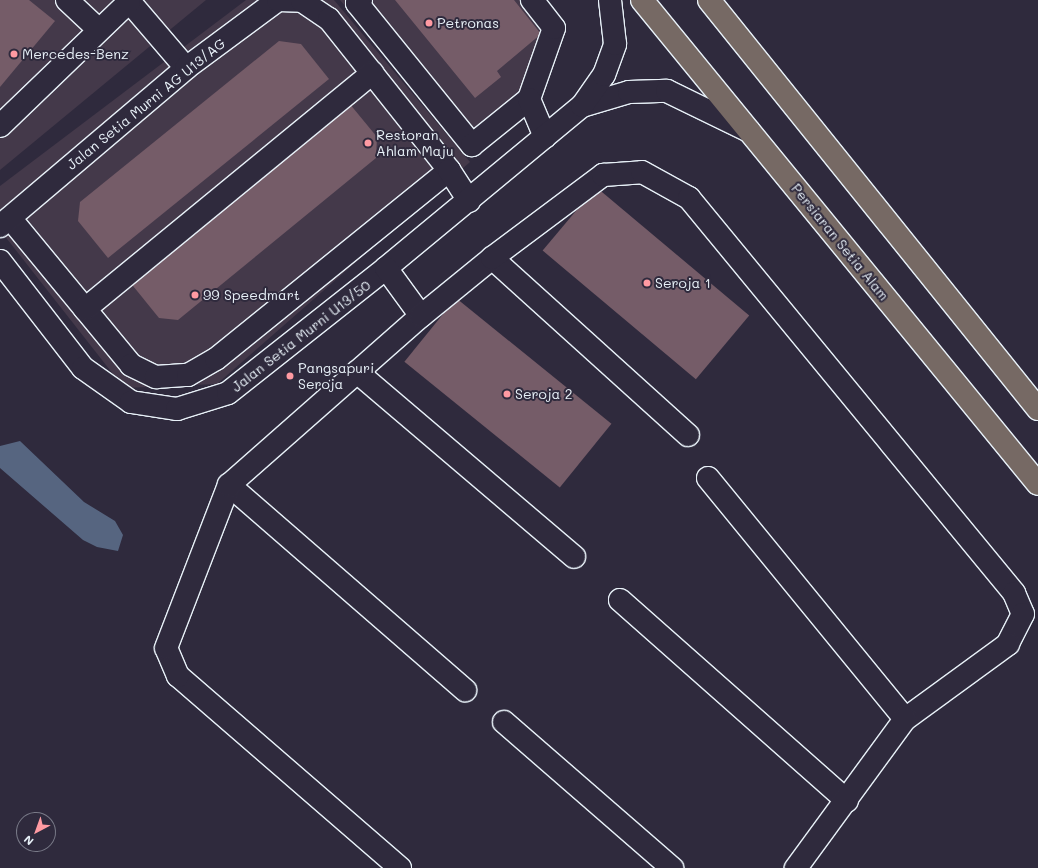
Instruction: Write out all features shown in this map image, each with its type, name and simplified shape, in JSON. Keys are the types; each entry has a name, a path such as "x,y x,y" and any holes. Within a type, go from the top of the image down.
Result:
{"highway":[{"name":"Persiaran Setia Alam","path":"642,0 1038,484"},
{"path":"709,0 1038,409"},
{"path":"749,130 750,141 1038,492"}],"street":[{"path":"67,0 98,29"},
{"name":"Jalan Setia Murni AG U13/AG","path":"5,222 186,68 278,0 302,1 329,19 449,170 469,201"},
{"path":"361,0 357,3 472,145 529,99 554,28 532,0"},
{"path":"582,106 604,75 615,44 610,0"},
{"path":"0,126 128,1 186,68"},
{"path":"85,309 372,73"},
{"path":"582,106 629,92 667,91 749,130"},
{"path":"529,99 545,137"},
{"name":"Jalan Setia Murni U13/50","path":"0,262 83,368 131,402 177,409 228,394 469,201 582,106"},
{"path":"5,222 85,309 131,366 156,377 188,375 216,359 449,170"},
{"path":"400,868 178,676 166,648 229,485 421,316 492,258 603,175 642,172 689,198 1014,593 1023,614 1008,644 905,719 847,801 796,868"},
{"path":"492,258 688,435"},
{"path":"386,268 421,316"},
{"path":"357,372 574,557"},
{"path":"708,478 905,719"},
{"path":"229,485 465,690"},
{"path":"620,600 847,801"},
{"path":"504,722 672,868"}],"shaded area":[{"path":"0,0 206,0 0,170"},
{"path":"246,0 334,0 470,162 217,384 124,388 0,230 0,186"},
{"path":"340,0 546,0 565,23 537,101 471,156"}],"water":[{"path":"20,441 84,502 115,521 123,535 118,551 97,547 83,540 0,468 0,446"}],"building":[{"name":"Mercedes-Benz","path":"0,0 29,0 55,21 0,87"},
{"path":"395,0 514,0 541,34 497,71 501,77 475,98"},
{"path":"279,41 301,44 329,79 108,258 78,221 80,202"},
{"path":"349,103 377,137 376,158 178,320 159,318 129,281"},
{"name":"Seroja 1","path":"596,187 749,316 696,379 543,251"},
{"name":"Seroja 2","path":"456,298 611,424 560,488 404,362"}],"place":[{"name":"Petronas","path":"429,23"},
{"name":"Mercedes-Benz","path":"14,54"},
{"name":"Restoran Ahlam Maju","path":"368,143"},
{"name":"Seroja 1","path":"647,283"},
{"name":"99 Speedmart","path":"195,295"},
{"name":"Pangsapuri Seroja","path":"290,376"},
{"name":"Seroja 2","path":"507,394"}]}
